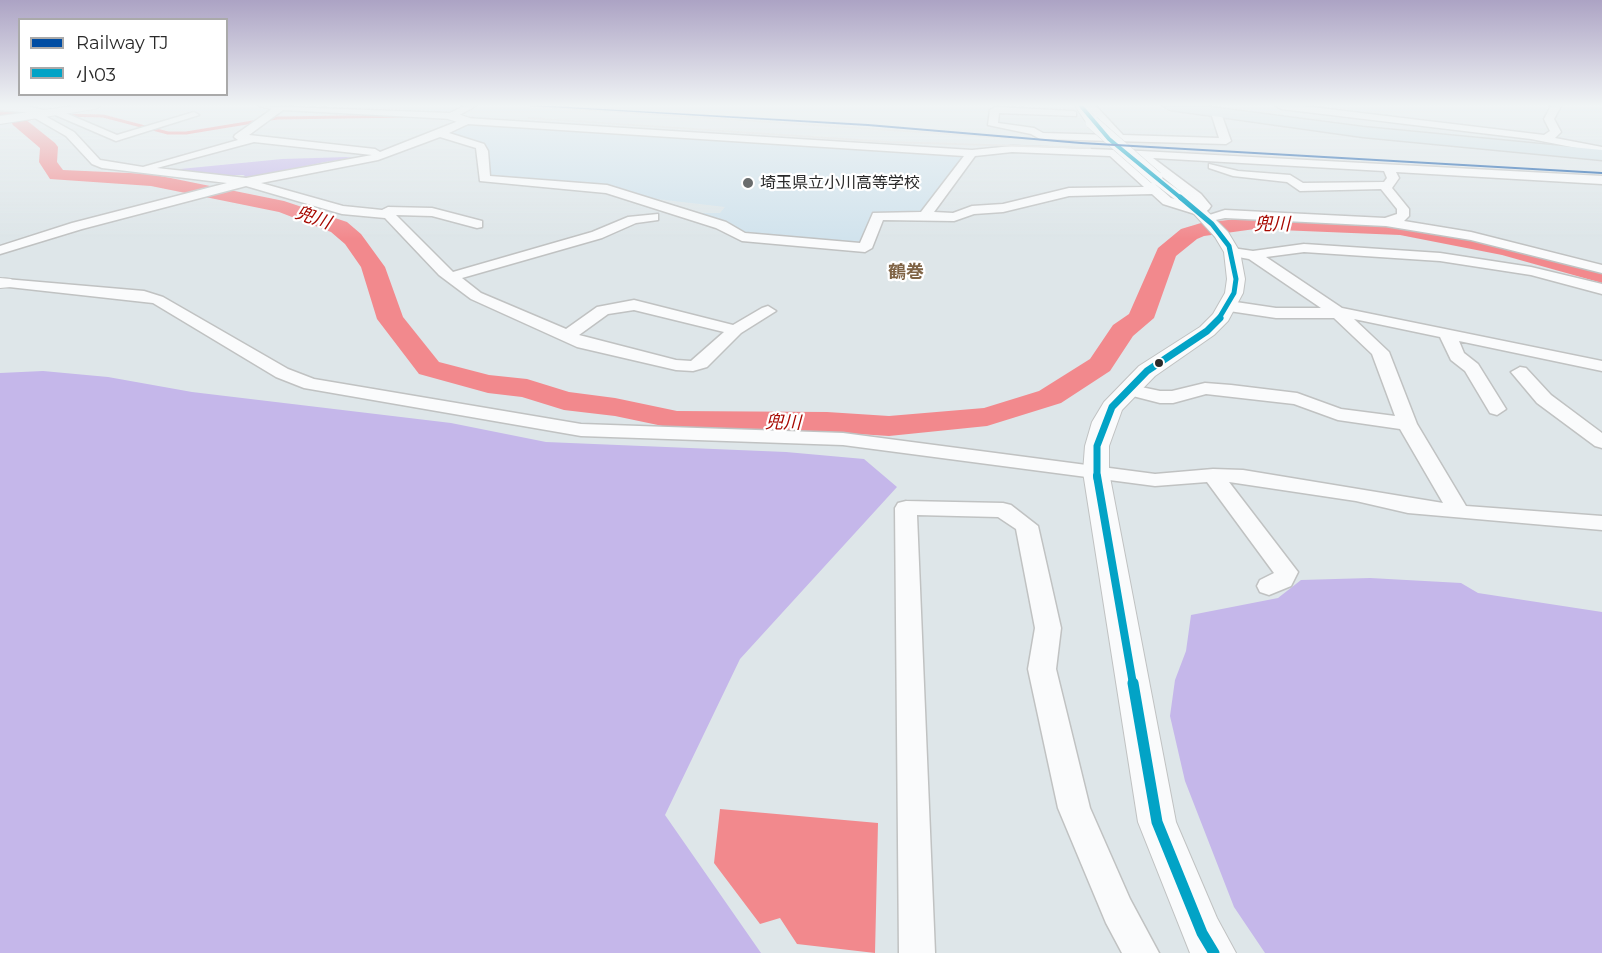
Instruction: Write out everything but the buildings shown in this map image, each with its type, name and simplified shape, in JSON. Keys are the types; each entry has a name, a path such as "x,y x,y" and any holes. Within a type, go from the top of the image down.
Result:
{"highway":[{"path":"1554,150 1602,155"}],"street":[{"path":"87,151 94,150"},
{"path":"141,171 213,150"},
{"path":"360,150 385,154"},
{"path":"0,250 243,183 395,150"},
{"path":"482,150 484,179 607,189 721,225 742,237 865,248 878,216 954,217 972,210 1003,207 1069,192 1162,177 1211,162 1237,174 1290,179 1296,186 1306,188 1349,188 1389,176"},
{"path":"932,150 972,153 997,150"},
{"path":"1049,150 1147,155 1449,180 1464,178 1476,171 1602,180"},
{"path":"1128,150 1162,177 1239,252 1337,312 1380,352 1407,424 1459,512"},
{"path":"87,151 96,162 106,166 243,183 342,210 390,215"},
{"path":"925,216 972,153"},
{"path":"1113,153 1138,174 1162,177"},
{"path":"1147,155 1162,177"},
{"path":"1138,174 1162,177"},
{"path":"1385,222 1399,219 1403,213 1389,176"},
{"path":"440,214 456,204 465,207"},
{"path":"477,224 440,214 388,211 394,223 411,236 451,277 476,296 583,343 676,365 693,366 701,363 735,330 768,311"},
{"path":"1206,218 1225,214 1385,222 1471,236 1602,269"},
{"path":"451,277 489,264 597,236 633,220 654,217"},
{"path":"1239,252 1304,248 1440,257 1531,271 1602,289"},
{"path":"1214,953 1202,933 1156,822 1096,472 1097,446 1104,422 1127,389 1147,371 1207,331 1221,318 1229,306 1236,279 1239,252"},
{"path":"3,283 144,296 158,300 282,373 310,384 581,430 843,439 1155,480 1213,475 1294,484 1408,506 1602,523"},
{"path":"567,336 603,310 634,305 735,330"},
{"path":"1229,306 1276,313 1337,312 1602,366"},
{"path":"1447,333 1457,356 1472,368 1497,409"},
{"path":"1520,372 1544,399 1602,442"},
{"path":"1127,389 1160,397 1173,397 1205,388 1231,390 1297,399 1338,414 1407,424"},
{"path":"1213,475 1286,572 1282,580 1269,586"},
{"path":"916,953 906,508 1004,510 1028,526 1048,628 1042,669 1074,808 1118,911 1141,953"}],"shaded area":[{"name":"埼玉県立小川高等学校","path":"487,150 897,150 967,155 923,213 880,212 872,215 861,244 752,236 695,213 720,213 725,207 648,198 611,188 489,178"},
{"path":"355,158 246,179 238,179 245,175 236,175 229,179 160,171 282,159"},
{"path":"43,371 108,377 192,392 451,423 546,442 786,452 864,459 897,487 740,659 665,815 761,953 0,953 0,373"},
{"path":"1370,578 1461,583 1478,593 1602,612 1602,953 1265,953 1234,907 1185,781 1170,716 1175,680 1186,651 1191,615 1278,598 1301,580"},
{"path":"720,809 878,823 875,953 797,944 780,918 760,924 714,863"}],"waterway":[{"name":"兜川","path":"49,150 48,162 57,175 151,180 284,207 339,227 353,239 373,267 390,319 429,368 488,384 527,388 564,401 615,407 677,420 827,422 889,426 987,417 1050,397 1100,365 1123,331 1141,318 1166,253 1189,234 1201,230 1255,223 1400,228 1506,249 1602,276"}],"rail line":[{"name":"TJ","path":"1211,150 1602,173"}],"transit line":[{"name":"小03","path":"1123,150 1212,224 1229,246 1236,279 1234,293 1221,317 1207,331 1147,371 1112,407 1097,446 1096,472 1157,822 1202,933 1214,953"}],"place":[{"name":"埼玉県立小川高等学校","path":"748,183"}],"district":[{"name":"鶴巻","path":"906,273"}]}
